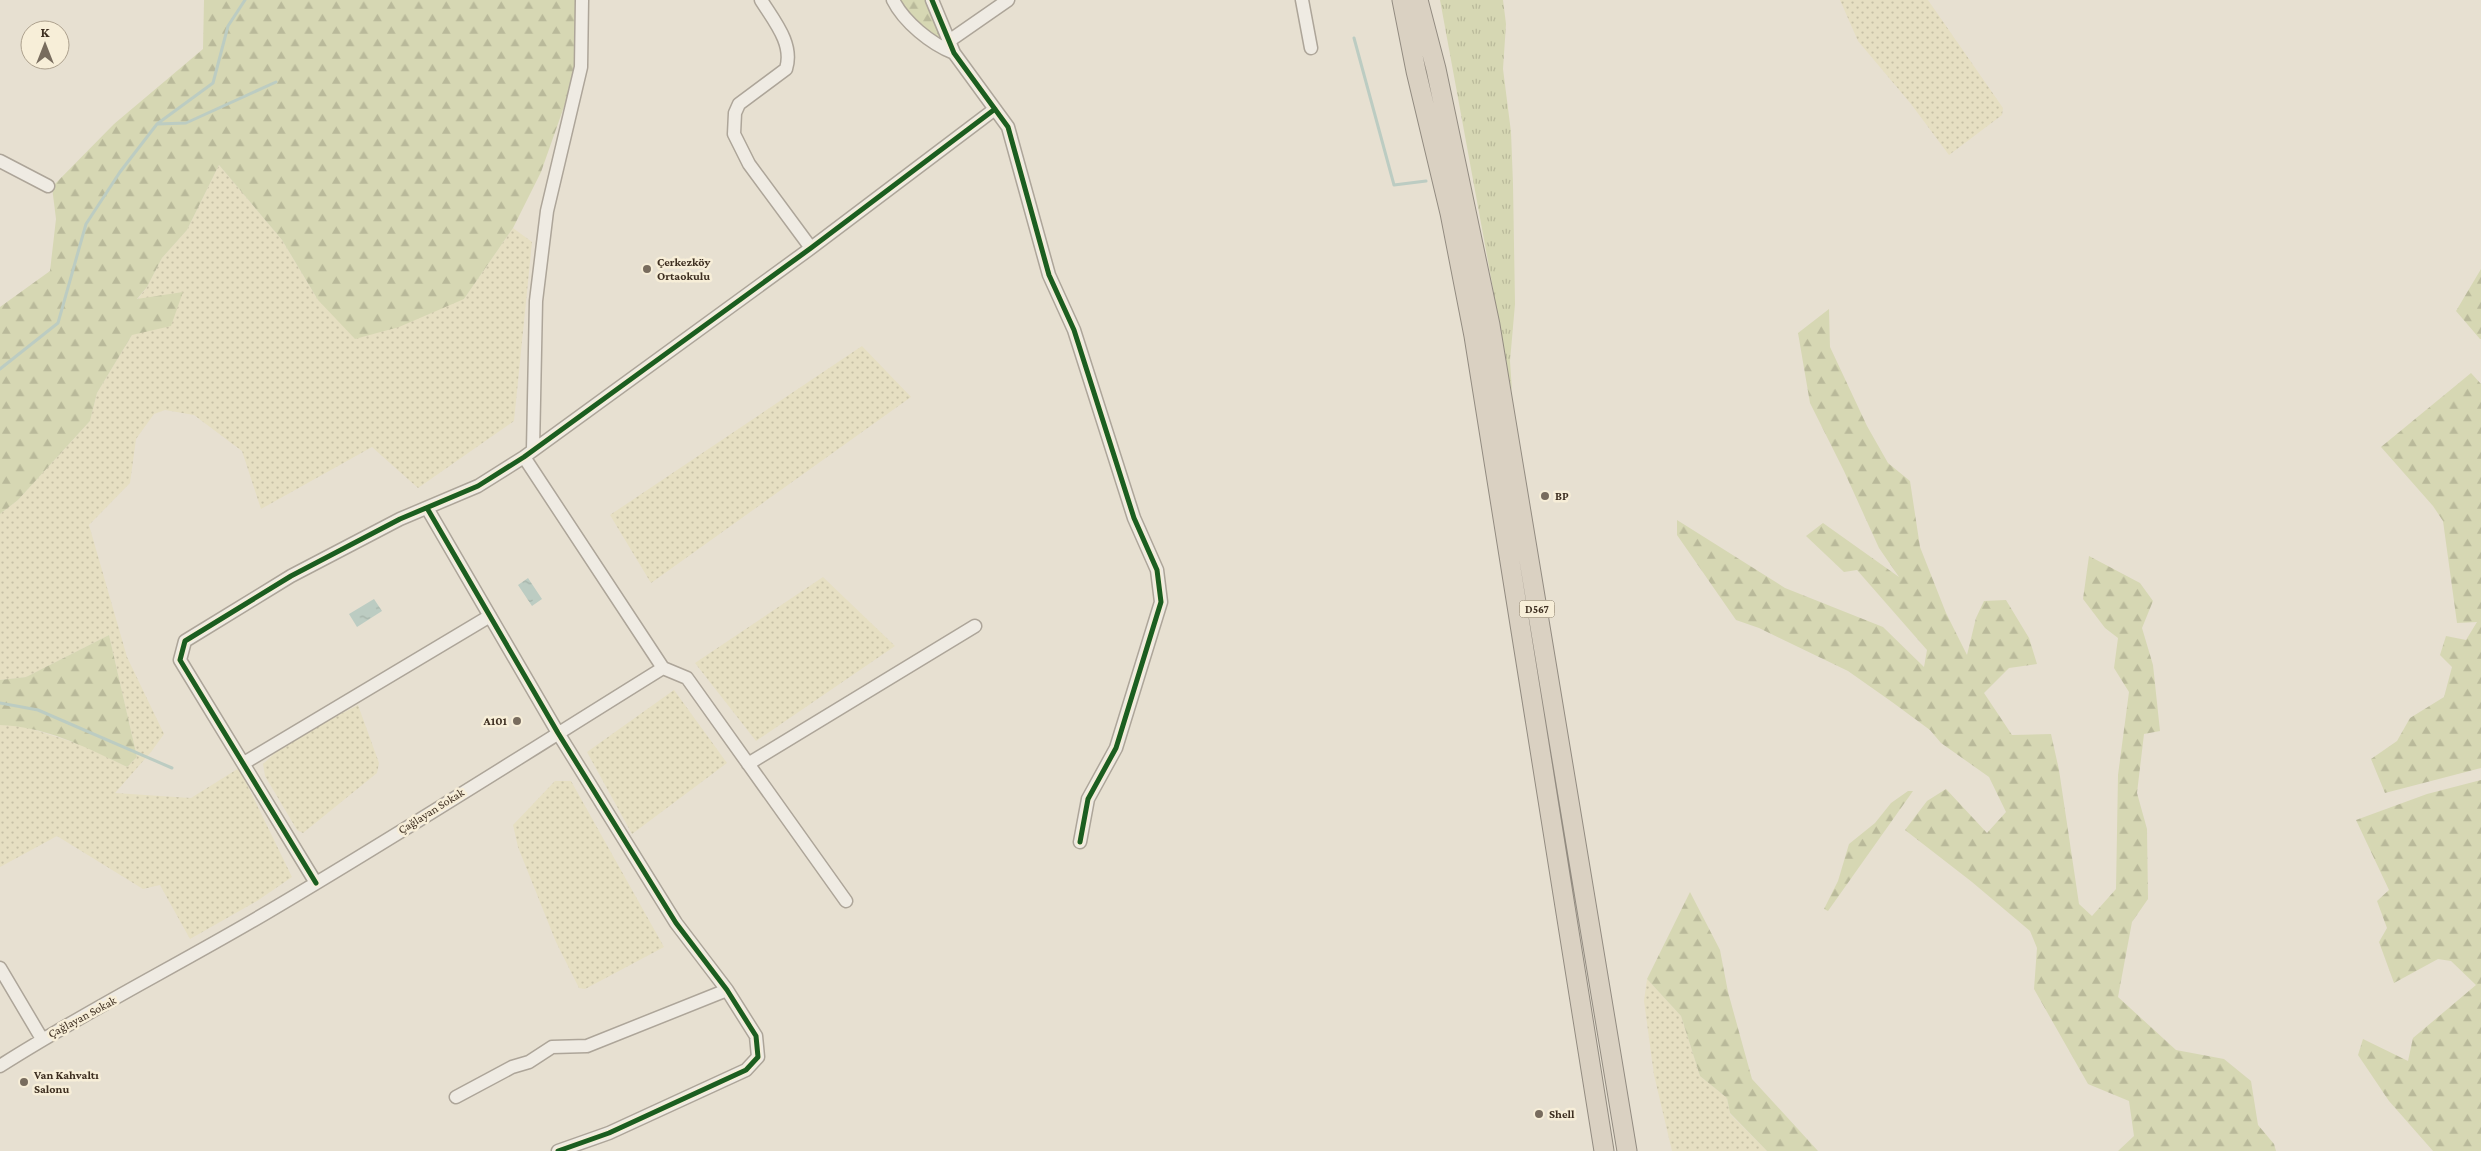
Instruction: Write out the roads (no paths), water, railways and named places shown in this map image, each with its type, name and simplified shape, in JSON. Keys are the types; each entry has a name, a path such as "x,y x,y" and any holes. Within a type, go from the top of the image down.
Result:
{"highway":[{"path":"1389,0 1416,71"},
{"name":"D567","path":"1402,0 1416,71 1450,213 1474,336 1604,1151"},
{"name":"D567","path":"1418,0 1436,69 1490,324 1627,1151"},
{"path":"1430,0 1436,69"}],"street":[{"path":"582,0 581,68 547,212 536,301 528,453 537,478 663,668 687,678 846,901"},
{"path":"761,0 786,42 788,62 786,69 739,104 735,113 734,134 749,164 811,248"},
{"path":"893,0 898,10 922,32 942,49 954,53"},
{"path":"932,0 954,53 1008,127 1049,275 1074,330 1134,518 1157,570 1161,602 1116,748 1088,799 1080,842"},
{"path":"949,41 1008,0"},
{"path":"1302,0 1311,48"},
{"path":"316,883 180,660 185,642 291,576 400,519 478,486 642,377 994,109"},
{"path":"0,161 48,186"},
{"path":"427,508 558,733 676,923 727,990 756,1036 758,1057 746,1070 609,1133 558,1151"},
{"path":"244,763 490,616"},
{"path":"748,764 975,626"},
{"name":"Çağlayan Sokak","path":"0,1066 42,1039 152,979 316,883 663,668"},
{"path":"0,968 42,1039"},
{"path":"456,1097 512,1067 529,1062 552,1048 588,1046 727,990"}],"water":[{"path":"528,578 542,599 532,606 518,585"},
{"path":"374,599 382,611 357,627 349,614"}],"waterway":[{"path":"0,369 58,323 86,224 120,172 157,124 213,83 228,26 245,0"},
{"path":"1354,38 1394,185 1426,181"},
{"path":"158,124 186,123 276,82"},
{"path":"0,703 38,710 172,768"}],"place":[{"name":"Çerkezköy Ortaokulu","path":"647,269"},
{"name":"BP","path":"1545,496"},
{"name":"A101","path":"517,721"},
{"name":"Van Kahvaltı Salonu","path":"24,1082"},
{"name":"Shell","path":"1539,1114"}]}
